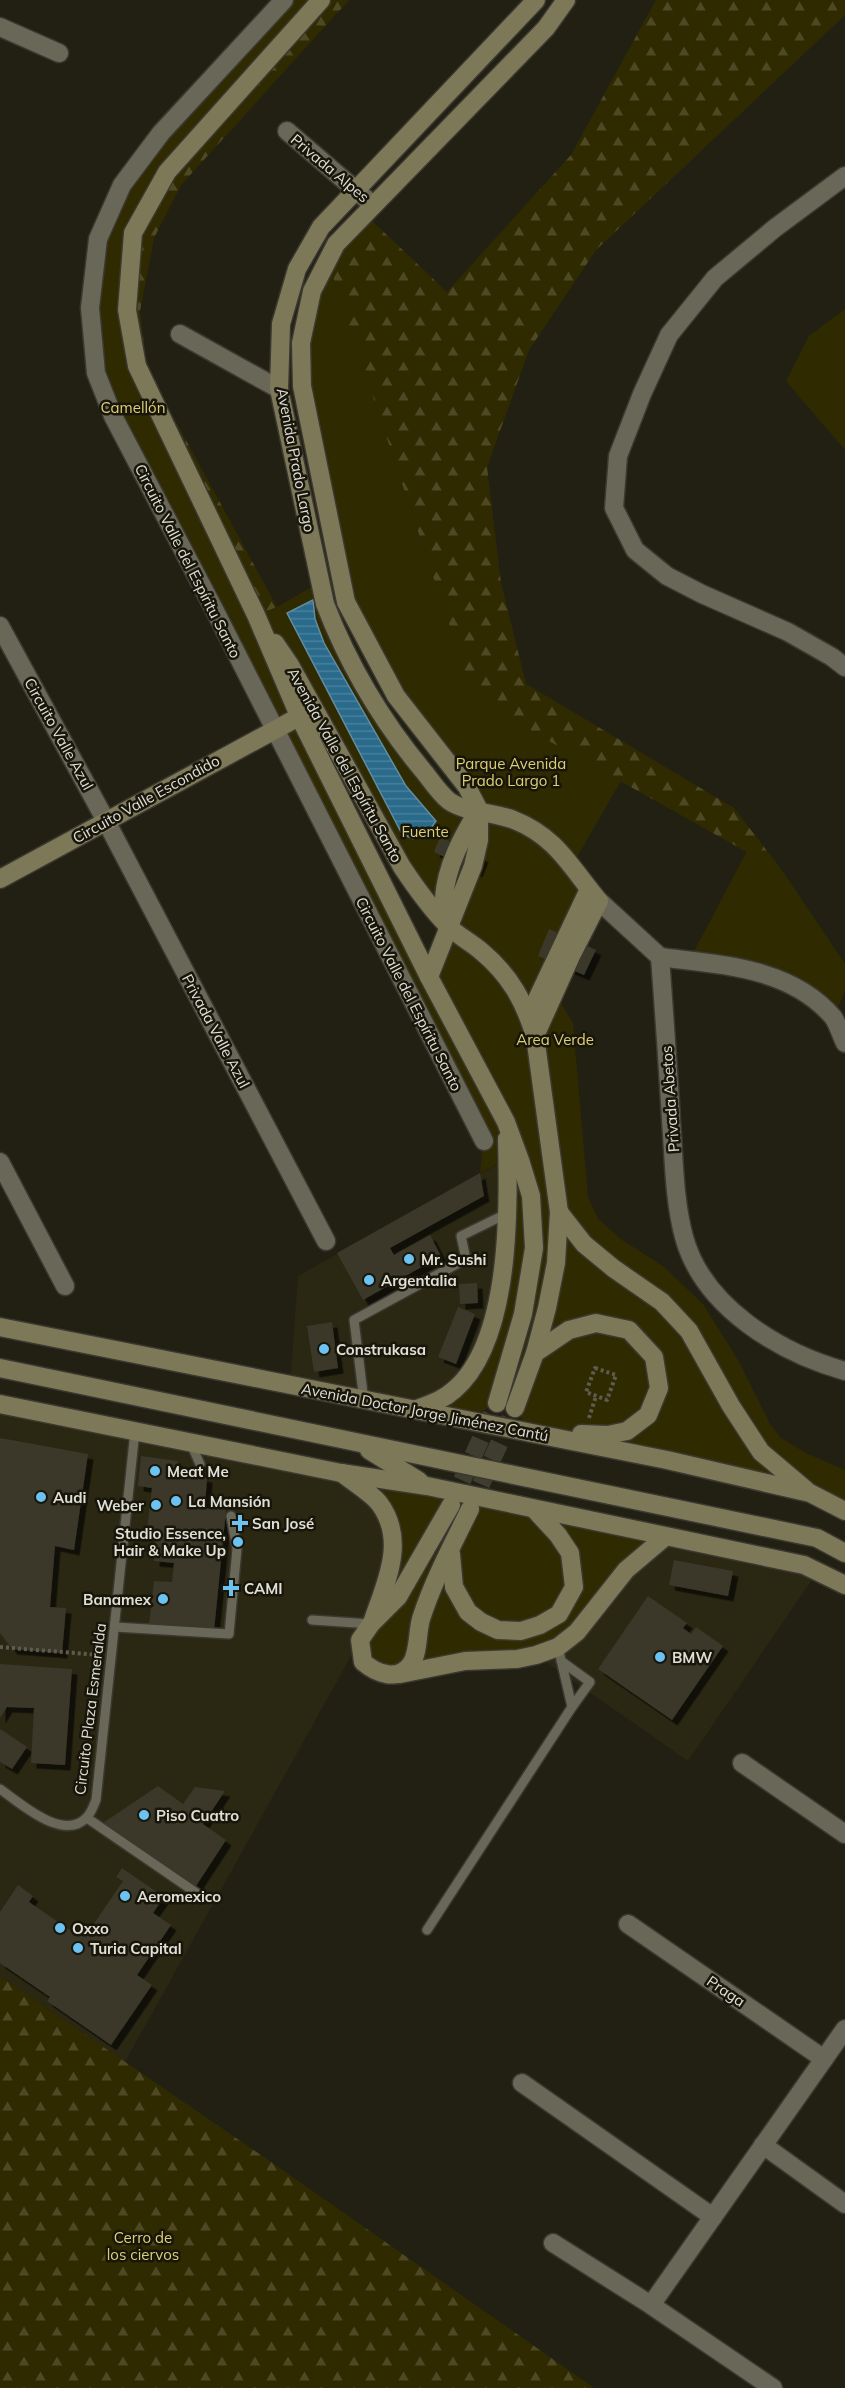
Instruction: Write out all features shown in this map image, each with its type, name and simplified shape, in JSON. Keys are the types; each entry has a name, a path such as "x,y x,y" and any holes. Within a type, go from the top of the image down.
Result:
{"main road":[{"name":"Avenida Valle del Espíritu Santo","path":"321,0 167,172 133,233 127,310 138,366 256,615 296,719 506,1122 531,1196 534,1248 523,1314 497,1403"},
{"name":"Avenida Prado Largo","path":"537,0 321,227 297,269 281,324 279,389 325,604 336,633 397,739 448,800 461,808 479,810 514,820 545,836 573,864 594,895"},
{"name":"Avenida Prado Largo","path":"479,810 468,787 396,696 346,602 302,386 301,344 312,291 336,244 546,28 559,3"},
{"path":"289,431 310,425"},
{"name":"Avenida Valle del Espíritu Santo","path":"256,615 290,665 402,867 423,898 449,927 482,952 513,982 529,1016 535,1036 559,1212 556,1263 535,1353 515,1408"},
{"name":"Circuito Valle Escondido","path":"0,879 296,719"},
{"path":"429,977 449,927 443,900 447,878 464,835 479,810"},
{"path":"529,1016 594,895"},
{"path":"535,1036 571,956 594,895"},
{"path":"415,1409 435,1402 454,1390 468,1374 480,1352 498,1297 505,1258 508,1213 506,1122"},
{"path":"559,1212 584,1244 613,1268 662,1302 689,1331 731,1406 761,1452 810,1493"},
{"path":"531,1433 608,1435 627,1431 648,1415 660,1388 654,1357 629,1330 596,1323 569,1330 535,1353"},
{"name":"Avenida Doctor Jorge Jiménez Cantú","path":"0,1327 667,1460 810,1493 845,1511"},
{"path":"0,1368 817,1538 845,1553"},
{"path":"0,1404 341,1473 427,1486 804,1565 845,1585"},
{"path":"357,1443 427,1486"},
{"path":"341,1473 378,1503 392,1529 394,1556 371,1624"},
{"path":"451,1505 398,1597 371,1624 360,1640 363,1662 381,1674 400,1674 465,1661 517,1659 560,1654 627,1570 665,1536"},
{"path":"400,1674 411,1664 421,1618 450,1549 470,1509"},
{"path":"450,1549 454,1587 468,1612 481,1622 498,1630 521,1631 540,1625 559,1614 574,1587 570,1553 558,1535 534,1509"}],"street":[{"name":"Circuito Valle del Espíritu Santo","path":"284,0 161,133 122,185 98,239 90,308 96,373 113,416 215,611 484,1141"},
{"path":"0,27 59,53"},
{"name":"Privada Alpes","path":"287,131 373,205"},
{"path":"845,176 775,228 715,278 669,335 642,394 618,456 614,508 635,550 667,576 788,632 845,667"},
{"path":"180,334 279,389"},
{"name":"Circuito Valle Azul","path":"0,626 5,650 106,821"},
{"name":"Privada Valle Azul","path":"106,821 326,1241"},
{"name":"Avenida Prado Largo","path":"594,895 660,957"},
{"path":"660,957 756,971 799,988 834,1018 845,1042"},
{"name":"Privada Abetos","path":"660,957 676,1196 684,1239 698,1268 723,1303 766,1338 814,1362 845,1371"},
{"path":"0,1162 65,1286"},
{"path":"742,1763 845,1834"},
{"name":"Praga","path":"628,1924 824,2059"},
{"path":"651,2306 845,2029"},
{"path":"522,2083 713,2217"},
{"path":"763,2145 845,2204"},
{"path":"553,2243 773,2388"}],"lane":[{"path":"364,1401 354,1320 466,1259 461,1236 508,1213"},
{"name":"Circuito Plaza Esmeralda","path":"0,1789 37,1815 53,1823 71,1826 87,1818 96,1800 135,1431"},
{"path":"189,1441 200,1464"},
{"path":"115,1627 229,1634 237,1549 231,1516"},
{"path":"312,1620 371,1624"},
{"path":"560,1654 572,1707"},
{"path":"427,1930 590,1682 560,1654"},
{"path":"87,1818 198,1894"}],"path":[{"path":"595,1368 616,1375 607,1400 586,1392 595,1368"},
{"path":"0,1647 112,1656"}],"shaded area":[{"path":"507,1159 508,1213 480,1352 454,1390 415,1409 290,1386 298,1276"},
{"path":"0,1404 341,1473 392,1529 360,1640 125,2062 0,1976"},
{"path":"665,1537 818,1571 688,1761 536,1655"}],"green space":[{"path":"284,0 321,0 133,233 138,366 256,614 277,607 320,582 336,633 447,801 478,810 359,630 301,343 329,265 474,699 621,781 573,864 589,888 554,992 573,1023 588,1197 598,1219 622,1240 663,1266 703,1304 738,1360 770,1424 781,1438 806,1453 845,1470 845,1511 810,1493 531,1433 515,1408 497,1403 466,1420 415,1409 454,1390 480,1352 505,1258 507,1159 480,1173 483,1141 96,373 98,239 122,185","holes":["290,665 449,927 429,976 300,718","479,812 451,926 443,900"]},
{"path":"321,0 349,0 181,185 154,238 140,311 146,360 169,409 277,607 256,615 137,366 133,233 167,172"},
{"path":"656,0 845,0 845,15 596,250 529,350 487,467 501,583 526,684 734,808 784,873 474,699 329,265 369,218 447,292 571,155"},
{"path":"845,309 845,450 786,381 809,336"},
{"path":"747,851 784,873 845,964 845,990 834,1018 799,988 689,961"},
{"path":"341,1473 427,1486 451,1505 470,1509 490,1500 665,1537 558,1647 390,1675 363,1662 392,1529"},
{"name":"Cerro de los ciervos","path":"0,1976 271,2162 594,2388 0,2388"}],"water":[{"path":"313,600 315,619 324,643 406,786 436,821 429,831 413,839 402,834 287,613"}],"building":[{"path":"440,837 483,857 477,872 434,852"},
{"path":"549,929 596,950 584,975 538,956"},
{"path":"480,1173 484,1196 390,1248 394,1255 430,1235 441,1256 363,1300 337,1253"},
{"path":"477,1283 478,1303 460,1304 459,1284"},
{"path":"458,1307 475,1314 456,1364 438,1357"},
{"path":"332,1322 338,1368 314,1372 307,1326"},
{"path":"0,1438 88,1454 74,1550 55,1546 50,1607 66,1608 62,1653 12,1649 0,1633"},
{"path":"141,1456 178,1461 176,1474 207,1477 205,1508 226,1510 214,1631 149,1625 154,1581 172,1582 174,1563 154,1561 156,1531 147,1531 152,1488 138,1486"},
{"path":"674,1560 733,1571 728,1596 669,1585"},
{"name":"BMW","path":"648,1596 687,1623 683,1628 691,1634 696,1627 723,1646 672,1720 598,1669"},
{"path":"0,1664 72,1669 65,1765 31,1763 34,1708 7,1707 0,1718"},
{"path":"0,1729 27,1747 12,1769 0,1762"},
{"path":"158,1786 183,1804 195,1787 225,1791 203,1824 226,1840 196,1886 103,1823"},
{"name":"Turia Capital","path":"122,1868 164,1897 153,1913 171,1925 137,1975 152,1985 111,2045 47,2001 50,1997 0,1963 0,1912 18,1885 33,1896 29,1902 70,1930 83,1932 91,1928 123,1881 116,1877"}],"tunnel":[{"path":"451,1505 497,1403"},
{"path":"470,1509 515,1408"}],"place":[{"name":"Mr. Sushi","path":"409,1259"},
{"name":"Argentalia","path":"369,1280"},
{"name":"Construkasa","path":"324,1349"},
{"name":"Meat Me","path":"155,1471"},
{"name":"Audi","path":"41,1497"},
{"name":"La Mansión","path":"176,1501"},
{"name":"Weber","path":"156,1505"},
{"name":"San José","path":"240,1523"},
{"name":"Studio Essence, Hair & Make Up","path":"238,1542"},
{"name":"CAMI","path":"231,1588"},
{"name":"Banamex","path":"163,1599"},
{"name":"BMW","path":"660,1657"},
{"name":"Piso Cuatro","path":"144,1815"},
{"name":"Aeromexico","path":"125,1896"},
{"name":"Oxxo","path":"60,1928"},
{"name":"Turia Capital","path":"78,1948"}],"park label":[{"name":"Camellón","path":"133,407"},
{"name":"Parque Avenida Prado Largo 1","path":"511,772"},
{"name":"Fuente","path":"425,831"},
{"name":"Area Verde","path":"555,1039"}]}
